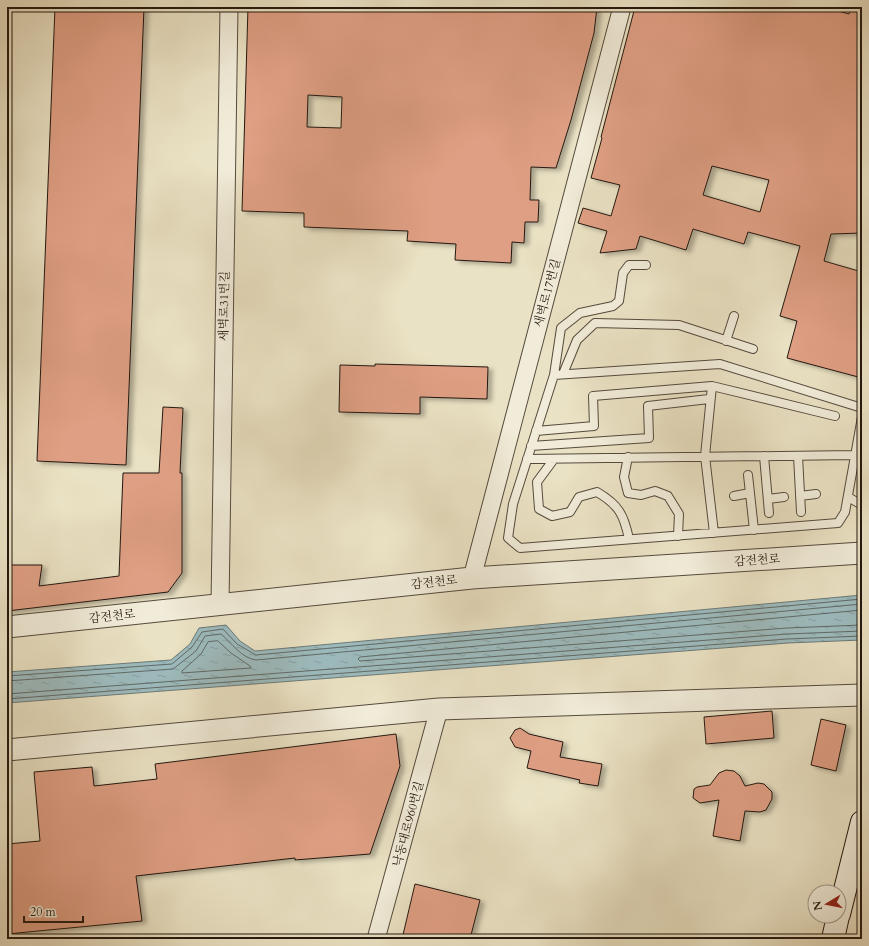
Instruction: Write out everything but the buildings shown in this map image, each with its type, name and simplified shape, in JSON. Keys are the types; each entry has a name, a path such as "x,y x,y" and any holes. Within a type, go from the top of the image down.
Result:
{"main road":[{"path":"847,884 862,822"},
{"path":"833,939 837,924"}],"street":[{"name":"새벽로31번길","path":"220,605 228,7"},
{"name":"새벽로17번길","path":"472,578 622,7"},
{"name":"감전천로","path":"7,627 472,578 862,553"},
{"path":"7,750 439,709 862,695"},
{"name":"낙동대로960번길","path":"376,939 439,709"}],"lane":[{"path":"646,265 629,266 623,273 618,301 613,306 580,313 561,328 554,375 513,504 508,538 520,548 838,523 845,512 862,417"},
{"path":"726,340 734,316"},
{"path":"563,374 577,340 595,323 679,325 753,349"},
{"path":"554,375 720,364 862,408"},
{"path":"536,431 594,426 593,396 712,386 835,416"},
{"path":"712,386 709,400 705,456 714,533"},
{"path":"531,446 649,438 648,406 709,400"},
{"path":"527,459 854,455"},
{"path":"764,456 769,514"},
{"path":"798,456 801,512"},
{"path":"628,457 624,477 628,494 641,495 655,491 668,496 679,514 678,536"},
{"path":"554,458 537,482 539,509 552,516 570,512 579,497 597,492 613,501 625,521 629,539"},
{"path":"748,475 754,530"},
{"path":"734,496 750,493"},
{"path":"800,496 816,494"},
{"path":"768,499 784,497"},
{"path":"848,497 862,505"}],"water":[{"path":"862,595 862,640 788,643 7,703 7,672 171,660 190,644 199,628 226,625 240,641 255,651"}]}
